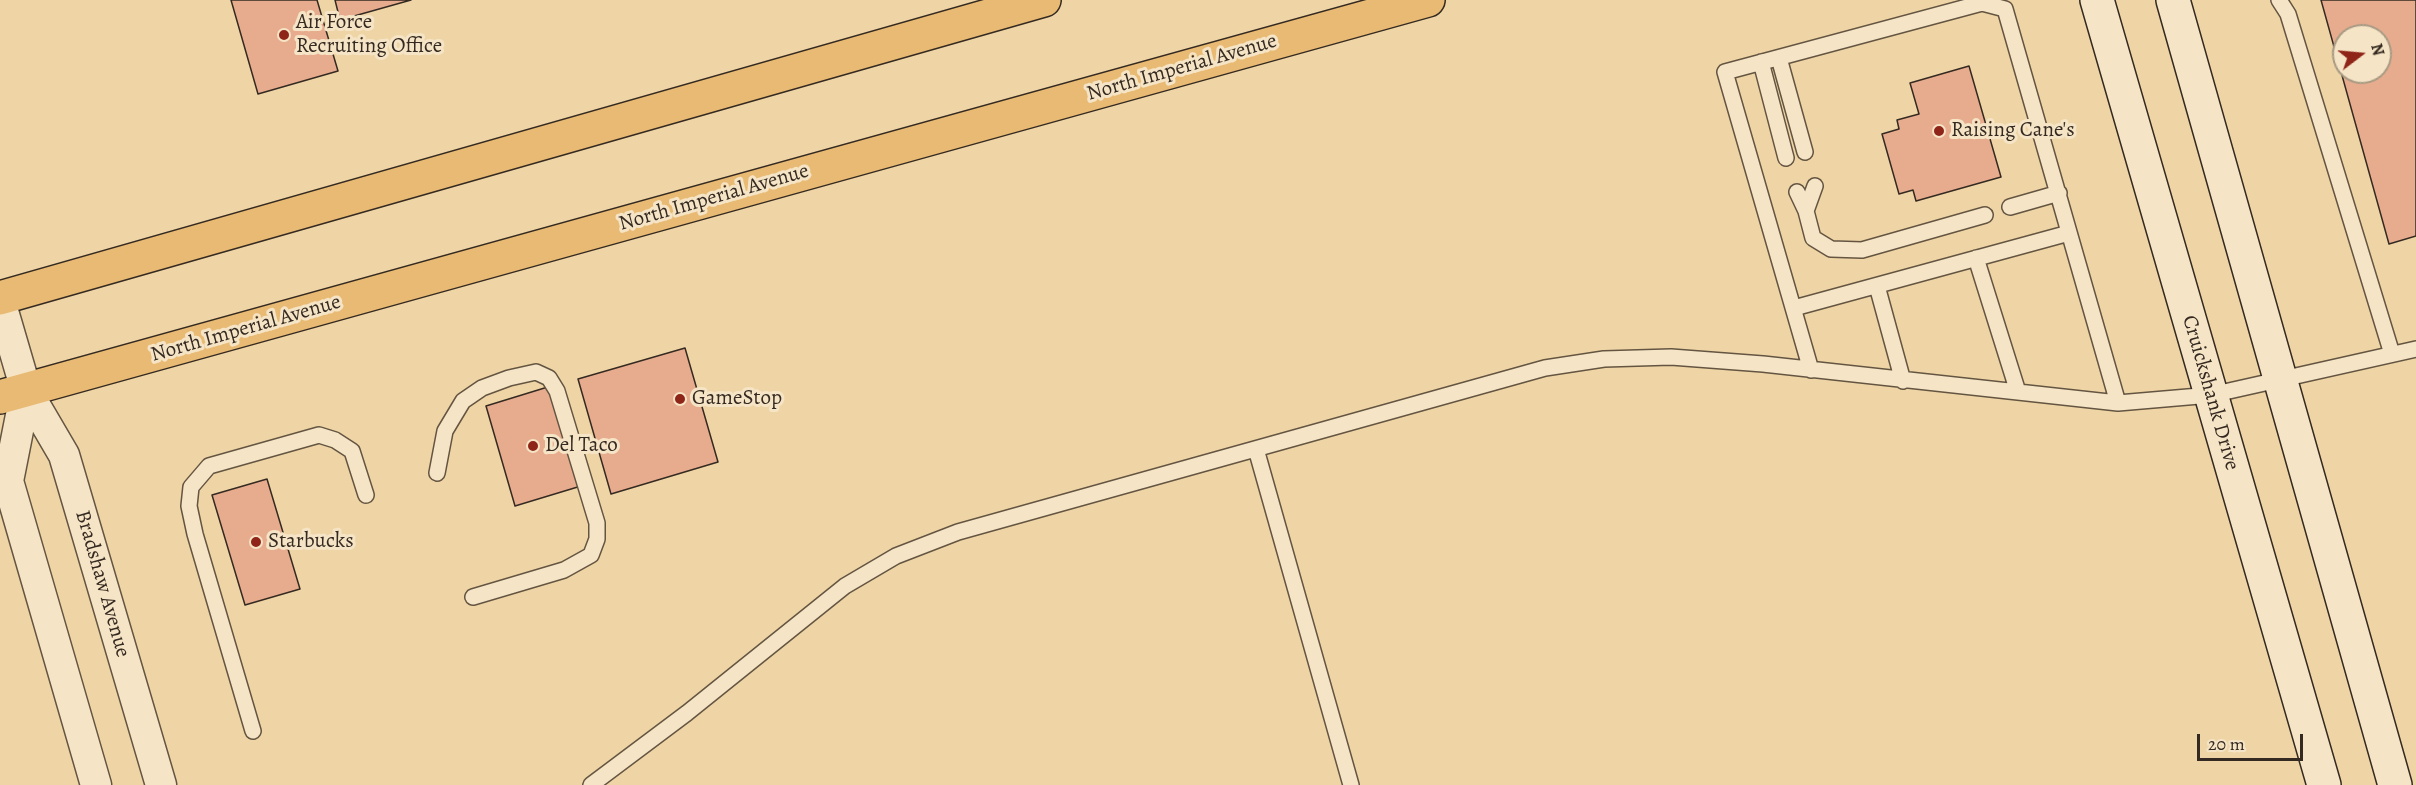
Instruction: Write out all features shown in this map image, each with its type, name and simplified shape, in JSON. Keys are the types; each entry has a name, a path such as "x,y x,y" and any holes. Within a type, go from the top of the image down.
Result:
{"highway":[{"path":"0,299 1044,0"},
{"name":"North Imperial Avenue","path":"13,393 1428,0"}],"street":[{"name":"Cruickshank Drive","path":"2097,0 2324,785"},
{"path":"2173,0 2395,785"},
{"name":"Bradshaw Avenue","path":"0,299 13,393 8,481 96,785"},
{"name":"Bradshaw Avenue","path":"13,393 64,455 161,785"}],"lane":[{"path":"2279,0 2288,14 2392,354"},
{"path":"1812,370 1725,72 1982,3 2005,9 2118,403"},
{"path":"1779,58 1805,152"},
{"path":"1761,62 1786,158"},
{"path":"1806,211 1815,186"},
{"path":"1797,192 1806,211 1813,238 1831,249 1862,250 1985,215"},
{"path":"2010,207 2059,193"},
{"path":"1794,308 2069,233"},
{"path":"1976,258 2018,392"},
{"path":"1877,286 1903,381"},
{"path":"591,785 687,713 845,586 896,556 958,532 1545,368 1604,359 1671,357 2118,403 2211,395 2416,349"},
{"path":"437,473 445,431 463,401 482,388 509,378 536,372 549,378 557,391 597,523 597,539 591,555 564,570 473,597"},
{"path":"253,731 195,534 189,506 191,487 209,466 319,435 335,440 352,451 366,495"},
{"path":"1256,449 1351,785"}],"building":[{"name":"Air Force Recruiting Office","path":"231,0 317,0 338,71 258,94"},
{"path":"335,0 411,0 340,20"},
{"path":"2321,0 2416,0 2416,236 2389,244 2344,84 2392,84 2392,24 2332,24 2332,39"},
{"name":"Raising Cane's","path":"1969,66 2001,177 1916,201 1913,190 1899,194 1882,134 1899,129 1897,120 1919,114 1910,83"},
{"path":"685,348 718,462 611,494 578,379"},
{"name":"Del Taco","path":"551,386 581,486 515,506 486,406"},
{"name":"Starbucks","path":"267,479 300,589 245,605 212,495"}],"place":[{"name":"Air Force Recruiting Office","path":"284,35"},
{"name":"Raising Cane's","path":"1939,131"},
{"name":"GameStop","path":"680,399"},
{"name":"Del Taco","path":"533,446"},
{"name":"Starbucks","path":"256,542"}]}
